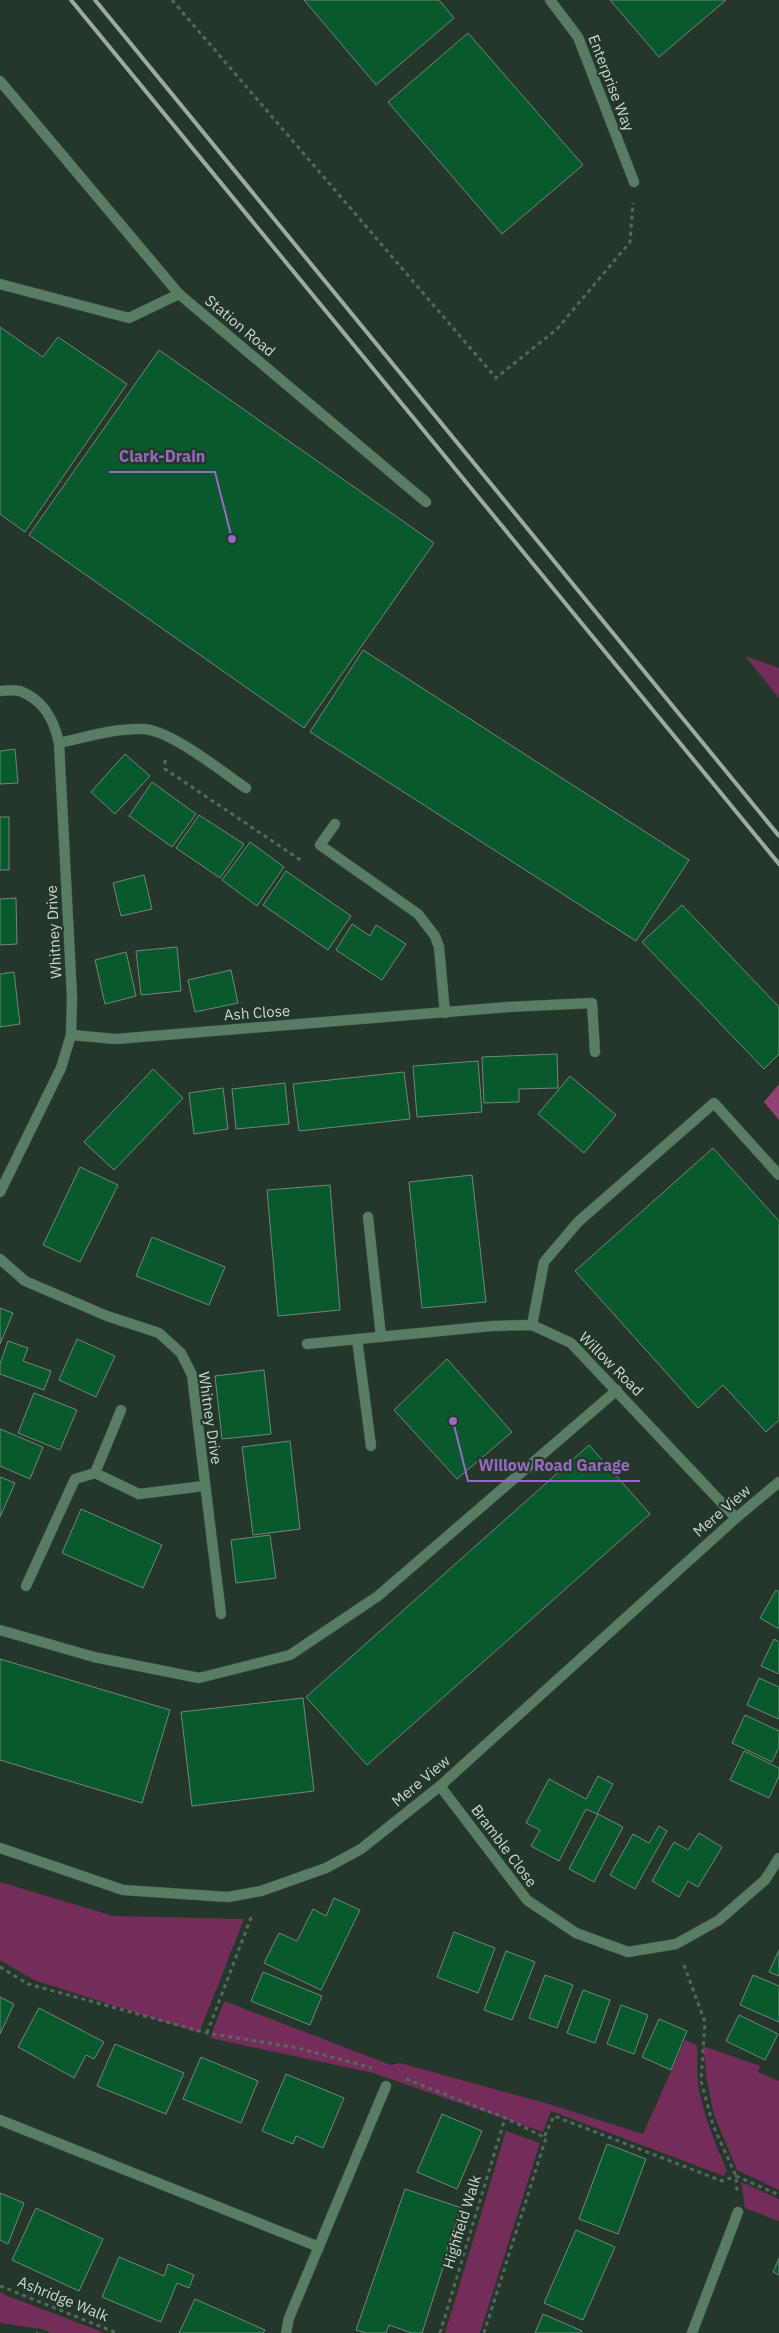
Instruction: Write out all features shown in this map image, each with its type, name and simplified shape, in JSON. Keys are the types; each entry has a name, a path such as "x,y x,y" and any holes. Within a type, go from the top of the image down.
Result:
{"street":[{"name":"Enterprise Way","path":"550,0 578,37 634,182"},
{"name":"Station Road","path":"0,81 179,294 426,502"},
{"path":"0,284 129,318 179,294"},
{"name":"Whitney Drive","path":"0,691 19,691 40,703 54,721 59,743 72,997 71,1035 61,1068 0,1192"},
{"path":"59,743 116,731 145,729 164,735 246,788"},
{"path":"335,824 320,845 418,914 435,936 439,947 445,1014"},
{"name":"Ash Close","path":"71,1035 116,1039 445,1014 508,1007 592,1003 595,1052"},
{"path":"532,1326 544,1262 578,1222 714,1103 779,1175"},
{"path":"368,1217 381,1337"},
{"name":"Whitney Drive","path":"0,1259 25,1281 107,1316 159,1334 181,1353 192,1375 221,1614"},
{"name":"Willow Road","path":"306,1344 492,1326 532,1326 571,1343 736,1518"},
{"path":"356,1339 371,1446"},
{"path":"0,1630 94,1657 199,1678 290,1655 378,1596 617,1390"},
{"path":"26,1586 75,1479 95,1474 121,1410"},
{"name":"Whitney Drive","path":"95,1474 139,1494 204,1486"},
{"name":"Mere View","path":"0,1848 123,1890 228,1897 261,1891 326,1868 361,1849 440,1786 736,1518 779,1482"},
{"name":"Bramble Close","path":"440,1786 527,1900 576,1933 628,1952 676,1944 719,1920 765,1880 779,1858"},
{"path":"286,2333 290,2318 386,2086"},
{"path":"0,2120 319,2247"},
{"path":"692,2333 738,2212"}],"path":[{"path":"172,0 496,378 556,329 630,242 634,182"},
{"path":"164,735 165,769 310,867"},
{"path":"207,2033 261,1891"},
{"path":"676,1944 704,2022 701,2080 713,2125 736,2176 779,2195"},
{"path":"0,1967 28,1984 207,2033 298,2048 373,2069"},
{"path":"401,2077 506,2118 545,2138"},
{"path":"484,2333 545,2138 554,2116 722,2181 736,2176"},
{"name":"Highfield Walk","path":"440,2333 506,2118"},
{"name":"Ashridge Walk","path":"0,2286 117,2333"}],"shaded area":[{"path":"745,656 779,668 779,698"},
{"path":"779,1084 779,1120 764,1102"},
{"path":"0,1882 113,1916 244,1919 199,2033 34,1980 0,1960"},
{"path":"224,2001 391,2065 400,2063 552,2105 643,2134 685,2040 697,2045 700,2095 710,2128 727,2171 724,2176 551,2111 543,2132 373,2073 210,2038"},
{"path":"703,2046 760,2066 758,2072 779,2081 779,2190 737,2170 714,2115 707,2081"},
{"path":"506,2131 540,2143 480,2333 445,2333"},
{"path":"741,2182 779,2199 779,2221 745,2208"},
{"path":"0,2292 105,2333 52,2333 42,2329 0,2323"}],"building":[{"path":"304,0 439,0 454,18 376,85"},
{"path":"610,0 726,0 659,57"},
{"path":"468,33 583,165 502,234 388,102"},
{"path":"0,327 43,357 58,337 127,384 25,532 0,514"},
{"path":"159,350 434,543 304,728 29,535"},
{"path":"363,650 689,860 636,941 310,732"},
{"path":"15,749 18,783 0,784 0,751"},
{"path":"125,754 150,776 115,814 91,792"},
{"path":"152,782 196,814 172,847 129,816"},
{"path":"199,815 244,844 220,878 176,848"},
{"path":"0,817 9,817 9,870 0,870"},
{"path":"250,842 284,867 257,906 222,880"},
{"path":"286,871 351,916 328,950 263,905"},
{"path":"144,875 152,909 121,916 113,883"},
{"path":"16,898 17,944 0,945 0,899"},
{"path":"682,905 779,1007 779,1054 764,1069 642,942"},
{"path":"352,924 370,936 376,925 406,944 382,980 336,950"},
{"path":"177,947 181,991 141,995 136,951"},
{"path":"126,952 136,996 105,1004 95,960"},
{"path":"231,970 238,1003 195,1012 188,980"},
{"path":"14,972 20,1024 0,1027 0,974"},
{"path":"557,1054 558,1088 519,1089 519,1102 484,1103 482,1057"},
{"path":"478,1061 482,1112 417,1117 413,1066"},
{"path":"153,1069 183,1098 114,1170 84,1142"},
{"path":"404,1072 410,1119 299,1131 293,1084"},
{"path":"570,1076 616,1115 584,1153 538,1114"},
{"path":"285,1083 289,1124 236,1129 232,1089"},
{"path":"223,1088 228,1129 194,1134 189,1093"},
{"path":"713,1148 779,1221 779,1420 766,1432 723,1385 698,1408 575,1271"},
{"path":"80,1167 118,1185 80,1262 43,1245"},
{"path":"472,1175 486,1302 422,1308 409,1182"},
{"path":"330,1185 340,1310 278,1316 267,1190"},
{"path":"152,1237 225,1267 209,1305 136,1276"},
{"path":"0,1308 13,1313 0,1344"},
{"path":"77,1339 115,1356 96,1397 59,1380"},
{"path":"8,1341 28,1348 23,1361 51,1371 44,1390 0,1374 0,1364"},
{"path":"447,1359 512,1432 457,1479 394,1410"},
{"path":"264,1370 271,1434 222,1439 215,1376"},
{"path":"34,1393 77,1410 60,1450 18,1433"},
{"path":"0,1429 43,1447 30,1479 0,1466"},
{"path":"290,1441 300,1529 253,1535 242,1447"},
{"path":"589,1445 650,1514 367,1765 306,1697"},
{"path":"0,1477 15,1483 0,1517"},
{"path":"81,1509 162,1545 143,1588 62,1553"},
{"path":"270,1535 276,1578 236,1583 231,1540"},
{"path":"776,1590 779,1592 779,1629 760,1618"},
{"path":"774,1639 779,1642 779,1674 761,1666"},
{"path":"0,1659 170,1710 142,1803 0,1760"},
{"path":"759,1678 779,1687 779,1719 747,1705"},
{"path":"303,1698 314,1791 192,1806 181,1712"},
{"path":"745,1715 779,1731 779,1747 772,1762 732,1743"},
{"path":"744,1751 779,1768 779,1776 769,1798 730,1780"},
{"path":"598,1776 613,1784 597,1814 586,1809 559,1861 531,1846 540,1830 526,1823 549,1779 586,1799"},
{"path":"598,1814 623,1827 594,1882 569,1869"},
{"path":"659,1826 667,1831 635,1889 610,1875 633,1834 649,1843"},
{"path":"699,1833 722,1847 698,1887 688,1881 679,1897 652,1881 674,1842 688,1850"},
{"path":"334,1898 360,1910 321,1990 264,1963 279,1933 297,1941 313,1909 326,1916"},
{"path":"454,1932 495,1948 478,1993 437,1977"},
{"path":"779,1950 779,1976 769,1972"},
{"path":"506,1951 535,1962 512,2020 484,2010"},
{"path":"263,1972 322,1996 310,2025 251,2001"},
{"path":"545,1975 573,1985 557,2028 529,2018"},
{"path":"753,1975 779,1986 779,2022 740,2005"},
{"path":"583,1990 610,2000 595,2043 567,2033"},
{"path":"0,1997 14,2004 0,2034"},
{"path":"621,2005 648,2015 634,2054 607,2044"},
{"path":"39,2008 104,2042 94,2059 86,2055 74,2078 18,2047"},
{"path":"739,2015 778,2034 765,2060 726,2041"},
{"path":"659,2019 687,2031 671,2070 642,2057"},
{"path":"115,2044 184,2073 166,2114 97,2086"},
{"path":"201,2057 258,2081 241,2123 183,2099"},
{"path":"286,2074 344,2098 323,2148 296,2136 293,2144 262,2131"},
{"path":"442,2114 482,2131 457,2189 417,2172"},
{"path":"607,2144 646,2159 618,2234 579,2219"},
{"path":"405,2189 462,2208 447,2249 449,2249 422,2333 412,2333 389,2325 386,2333 366,2333 356,2330"},
{"path":"0,2193 24,2203 8,2244 0,2240"},
{"path":"36,2208 103,2239 79,2291 12,2260"},
{"path":"576,2230 615,2247 583,2320 544,2303"},
{"path":"119,2257 164,2276 168,2264 194,2275 189,2288 177,2283 161,2322 102,2297"},
{"path":"779,2258 779,2275 773,2272"},
{"path":"195,2299 265,2330 263,2333 179,2333"},
{"path":"543,2314 582,2331 581,2333 535,2333"}],"railway":[{"path":"71,0 779,864"},
{"path":"95,0 779,836"}],"place":[{"name":"Clark-Drain","path":"232,539"},
{"name":"Willow Road Garage","path":"453,1421"}]}
